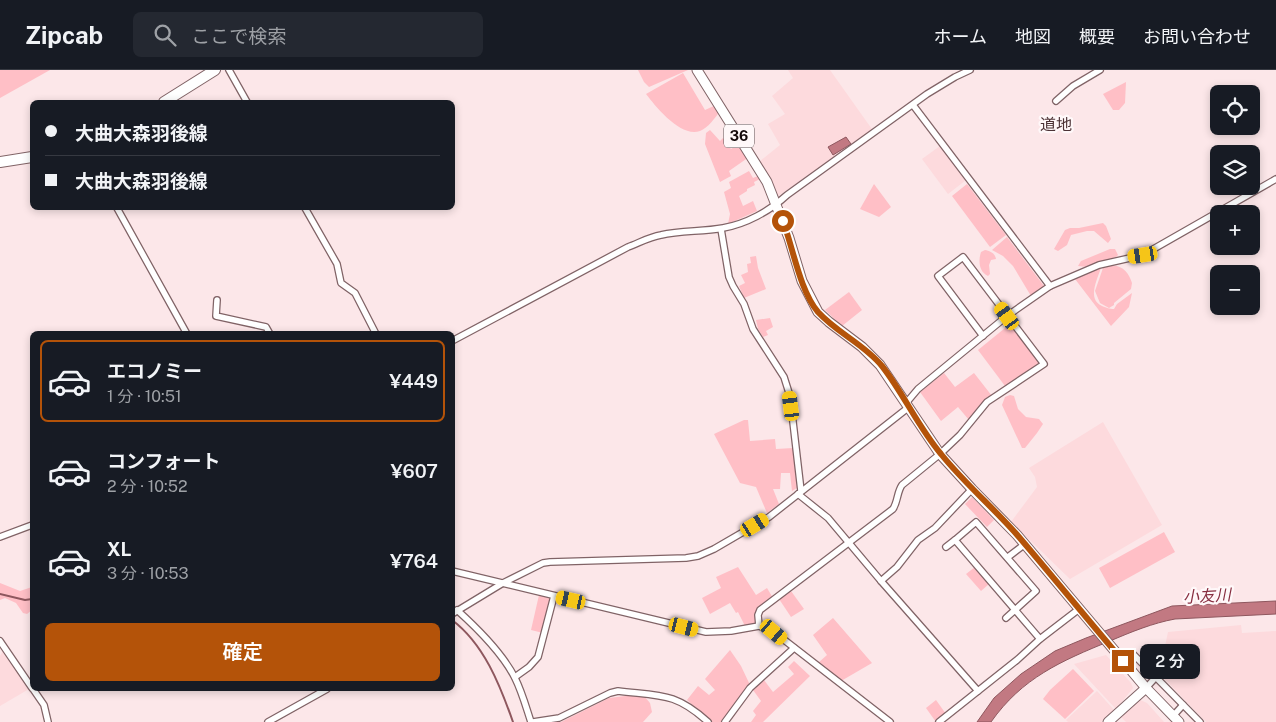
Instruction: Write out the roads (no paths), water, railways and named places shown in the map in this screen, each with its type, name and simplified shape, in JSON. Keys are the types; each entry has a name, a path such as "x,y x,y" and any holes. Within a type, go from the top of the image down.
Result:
{"highway":[{"path":"167,100 214,70"},
{"path":"0,162 30,157"}],"main road":[{"name":"36","path":"697,70 760,168 777,205 802,281 812,304 829,322 862,347 880,365 940,454 1024,544 1146,688 1176,719"},
{"path":"1108,722 1146,688"}],"street":[{"path":"229,70 246,100"},
{"path":"455,339 628,247 651,237 669,233 734,226 760,214 777,205 787,195 942,85 970,70"},
{"path":"1056,102 1088,73 1100,70"},
{"path":"913,106 1050,286"},
{"path":"708,722 678,700 666,696 618,691 610,693 559,718 532,722 515,677 474,624 455,612 532,568 550,562 698,556 714,550 769,517 908,405 918,389 1007,316 1050,286 1099,265 1143,255 1276,179"},
{"path":"119,210 185,331"},
{"path":"306,210 338,264 341,283 354,293 374,331"},
{"path":"721,228 729,276 733,286 744,304 753,330 784,377 787,386 799,493 828,518 978,691"},
{"path":"759,626 758,615 760,610 894,508 899,489 902,485 960,435 987,402 1044,364 963,257 938,276 983,336"},
{"path":"217,300 216,316 266,327 268,331"},
{"path":"881,581 897,567 918,540 936,528 972,489"},
{"path":"946,548 976,522 1008,557 1036,591 1006,618"},
{"path":"0,537 30,526"},
{"path":"955,540 1040,639"},
{"path":"1008,557 1024,544"},
{"path":"455,572 706,632 731,631 759,626 774,632 890,722"},
{"path":"515,677 529,667 538,657 554,596"},
{"path":"939,722 1079,609"},
{"path":"0,641 30,684"},
{"path":"725,722 750,688 794,648"},
{"path":"1133,654 1200,722"},
{"path":"1146,688 1156,677"},
{"path":"35,691 44,706 48,722"},
{"path":"268,722 323,691"},
{"path":"1176,719 1183,705"}],"waterway":[{"path":"0,594 25,600 30,599"},
{"path":"455,623 473,641 490,666 513,722"}],"district":[{"name":"道地","path":"1056,124"}],"water label":[{"name":"小友川","path":"1207,596"}]}
